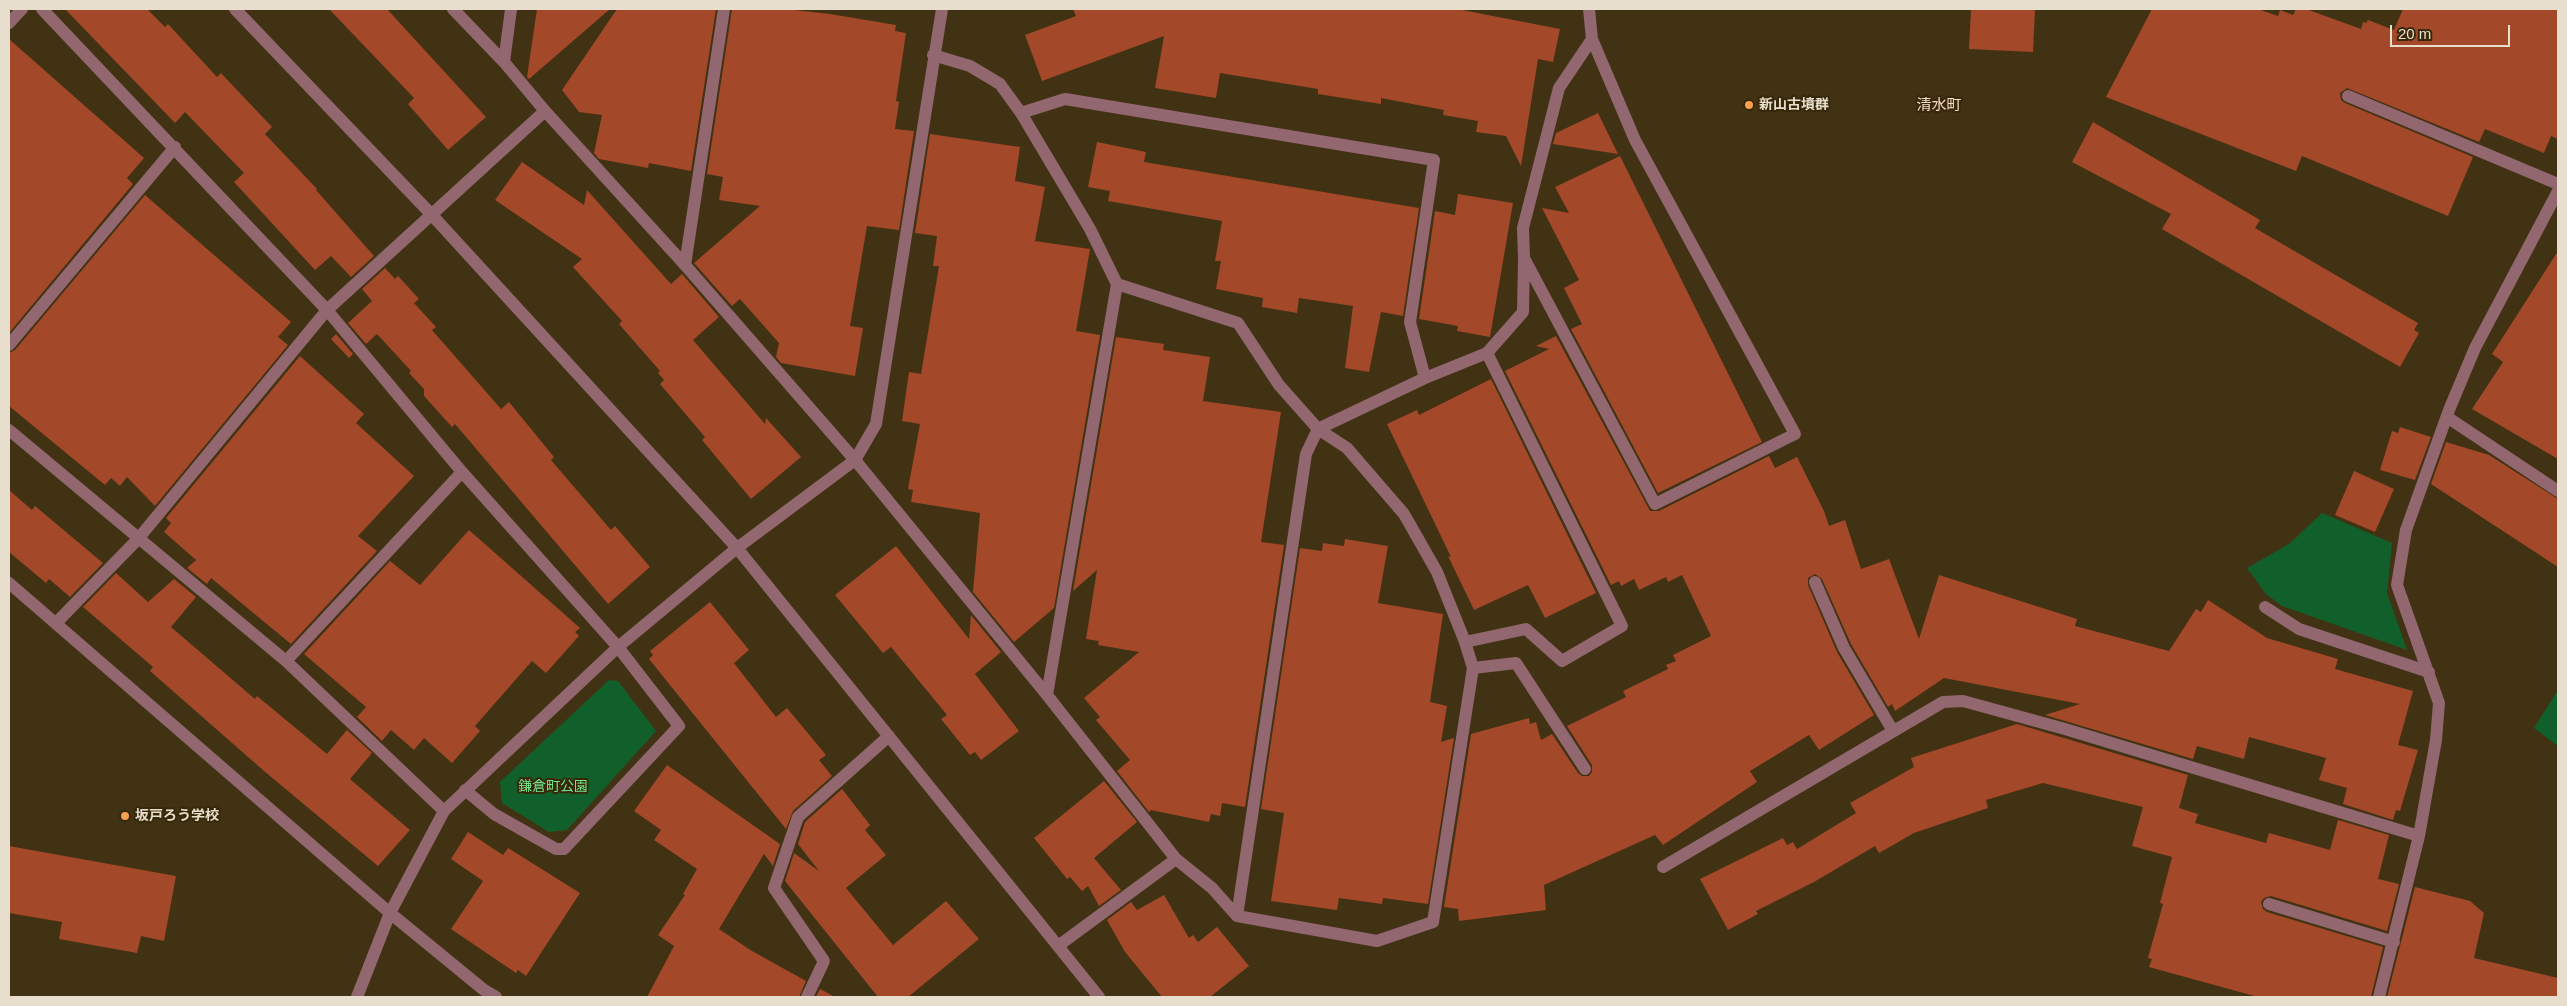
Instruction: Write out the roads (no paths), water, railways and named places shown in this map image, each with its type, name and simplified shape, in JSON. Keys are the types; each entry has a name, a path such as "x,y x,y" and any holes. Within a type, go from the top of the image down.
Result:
{"street":[{"path":"9,23 22,9"},
{"path":"42,9 175,147 327,310 462,472 618,647 679,726 564,849 556,849 494,814 465,790"},
{"path":"235,9 431,214 737,548 1099,997"},
{"path":"453,9 504,62 545,111 685,265 855,460 1048,695 1176,860 1212,888 1237,916 1377,941 1433,922 1473,668 1465,642 1437,572 1404,514 1347,448 1318,429 1279,385 1238,322 1117,284"},
{"path":"504,62 512,9"},
{"path":"685,265 724,9"},
{"path":"357,997 390,913 444,811 618,647 737,548 855,460 876,424 942,9"},
{"path":"1524,258 1655,504 1795,434 1635,140 1592,39 1589,9"},
{"path":"1237,916 1306,454 1318,429 1425,378 1487,353 1523,312 1524,228 1559,88 1592,39"},
{"path":"934,55 970,66 1000,84 1022,113 1090,229 1117,284 1048,695"},
{"path":"2348,96 2558,184"},
{"path":"1022,113 1065,99 1434,160 1410,322 1425,378"},
{"path":"56,623 138,539 327,310 545,111"},
{"path":"9,344 175,147"},
{"path":"2380,997 2419,836 2436,740 2439,703 2397,585 2406,530 2447,416 2475,348 2558,191"},
{"path":"1465,642 1526,629 1562,661 1622,626 1487,353"},
{"path":"2447,416 2558,491"},
{"path":"9,430 286,661 444,811"},
{"path":"286,661 462,472"},
{"path":"1815,582 1844,648 1893,731"},
{"path":"9,583 390,913 484,990 496,997"},
{"path":"2265,607 2298,629 2428,672"},
{"path":"1473,668 1516,663 1585,770"},
{"path":"1663,867 1943,702 1963,702 2065,729 2419,836"},
{"path":"807,997 824,961 774,888 798,817 889,736"},
{"path":"1058,946 1176,860"},
{"path":"2269,904 2394,942"}],"place":[{"name":"新山古墳群","path":"1749,105"},
{"name":"坂戸ろう学校","path":"125,816"}],"district":[{"name":"清水町","path":"1939,106"}],"park label":[{"name":"鎌倉町公園","path":"553,787"}]}
